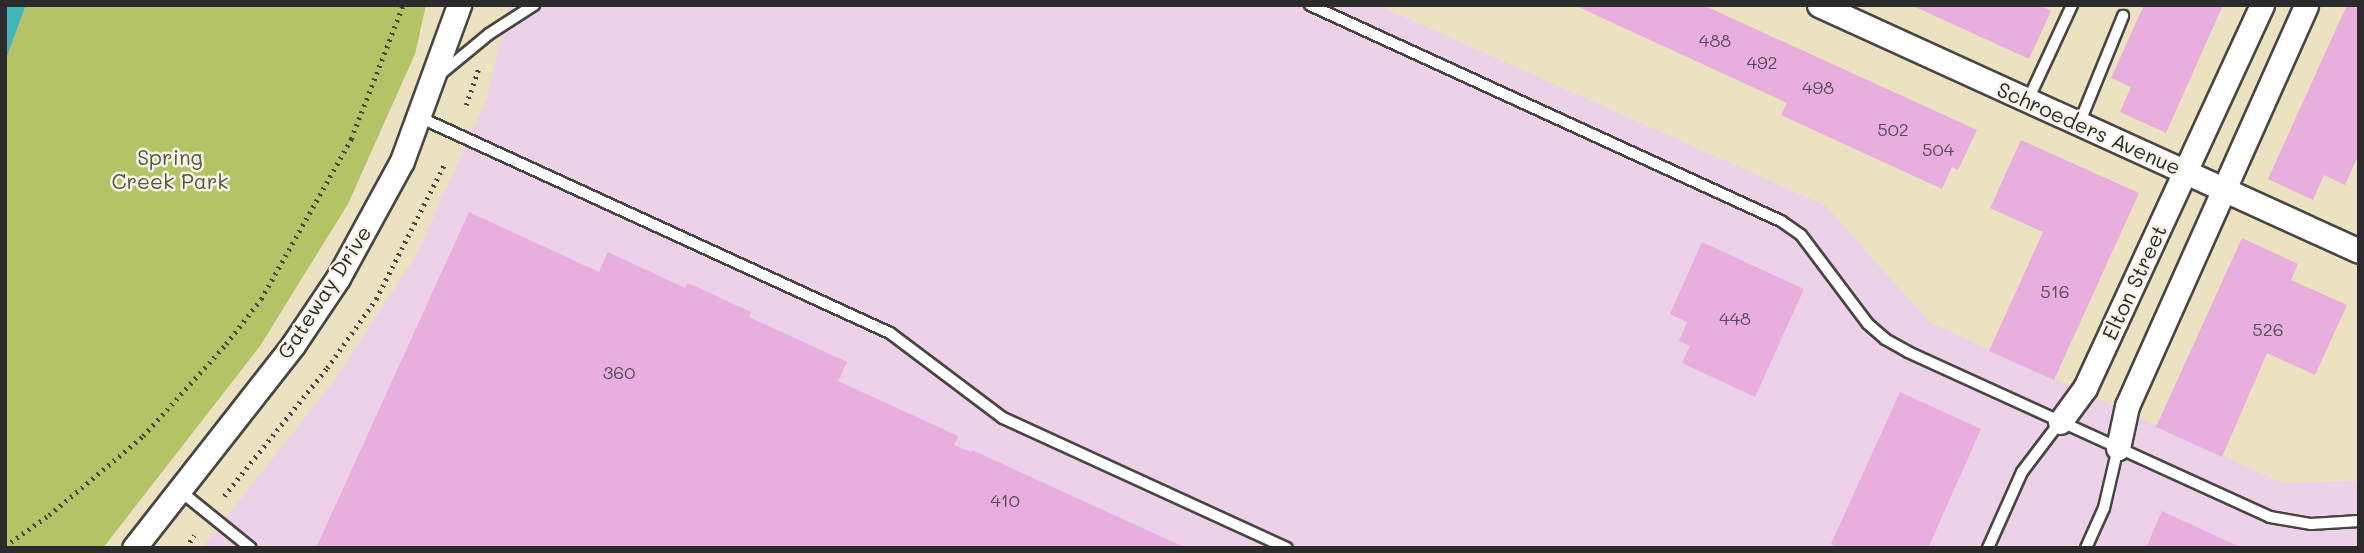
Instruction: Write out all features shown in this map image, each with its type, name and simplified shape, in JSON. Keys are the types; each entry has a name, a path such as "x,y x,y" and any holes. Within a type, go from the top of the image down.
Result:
{"street":[{"name":"Gateway Drive","path":"134,548 293,345 338,278 383,198 419,117 459,5"},
{"name":"Schroeders Avenue","path":"1819,5 2359,251"},
{"name":"Elton Street","path":"2060,422 2085,388 2262,5"},
{"name":"Elton Street","path":"2118,449 2127,406 2306,5"}],"lane":[{"path":"513,18 516,5"},
{"path":"433,81 513,18 534,5"},
{"path":"1310,5 1781,221 1801,235 1868,324 1885,339 2118,449 2282,521 2311,524 2359,521"},
{"path":"2028,100 2072,5"},
{"path":"2079,124 2123,16"},
{"path":"419,117 890,333 1003,418 1287,548"},
{"name":"Elton Street","path":"1988,548 2022,472 2060,422"},
{"name":"Elton Street","path":"2086,548 2104,508 2118,449"},
{"path":"179,490 251,548"}],"path":[{"path":"5,546 94,478 143,436 218,354 261,299 351,139 403,5"},
{"path":"466,105 482,61"},
{"path":"224,496 327,368 376,299 444,165"},
{"path":"186,548 194,535"}],"shaded area":[{"path":"509,5 1378,5 1826,206 1929,322 2283,483 2359,481 2359,548 202,548 333,382 417,254 487,98"}],"green space":[{"name":"Spring Creek Park","path":"26,5 426,5 415,54 348,204 260,346 103,548 5,548 5,62"}],"water":[{"path":"5,5 26,5 5,62"}],"building":[{"path":"1574,5 1703,5 1977,130 1958,170 1952,167 1942,189 1781,115 1787,103"},
{"path":"1911,5 2040,5 2051,11 2029,59"},
{"path":"2144,5 2223,5 2166,133 2120,112 2131,87 2111,78"},
{"path":"2347,5 2359,5 2359,154 2345,185 2324,175 2313,200 2268,179"},
{"path":"2021,140 2139,193 2054,380 1989,351 2043,232 1990,208"},
{"path":"469,212 599,272 608,252 685,288 688,283 751,312 749,317 847,362 838,381 958,436 954,445 971,452 972,450 1186,548 316,548"},
{"path":"2242,238 2298,264 2291,280 2347,305 2315,375 2267,353 2222,457 2156,427"},
{"path":"1702,242 1804,289 1755,397 1682,363 1690,346 1679,341 1687,322 1670,314"},
{"path":"1900,392 1981,429 1928,548 1838,548 1831,544"},
{"path":"2162,511 2242,548 2146,548"}]}
